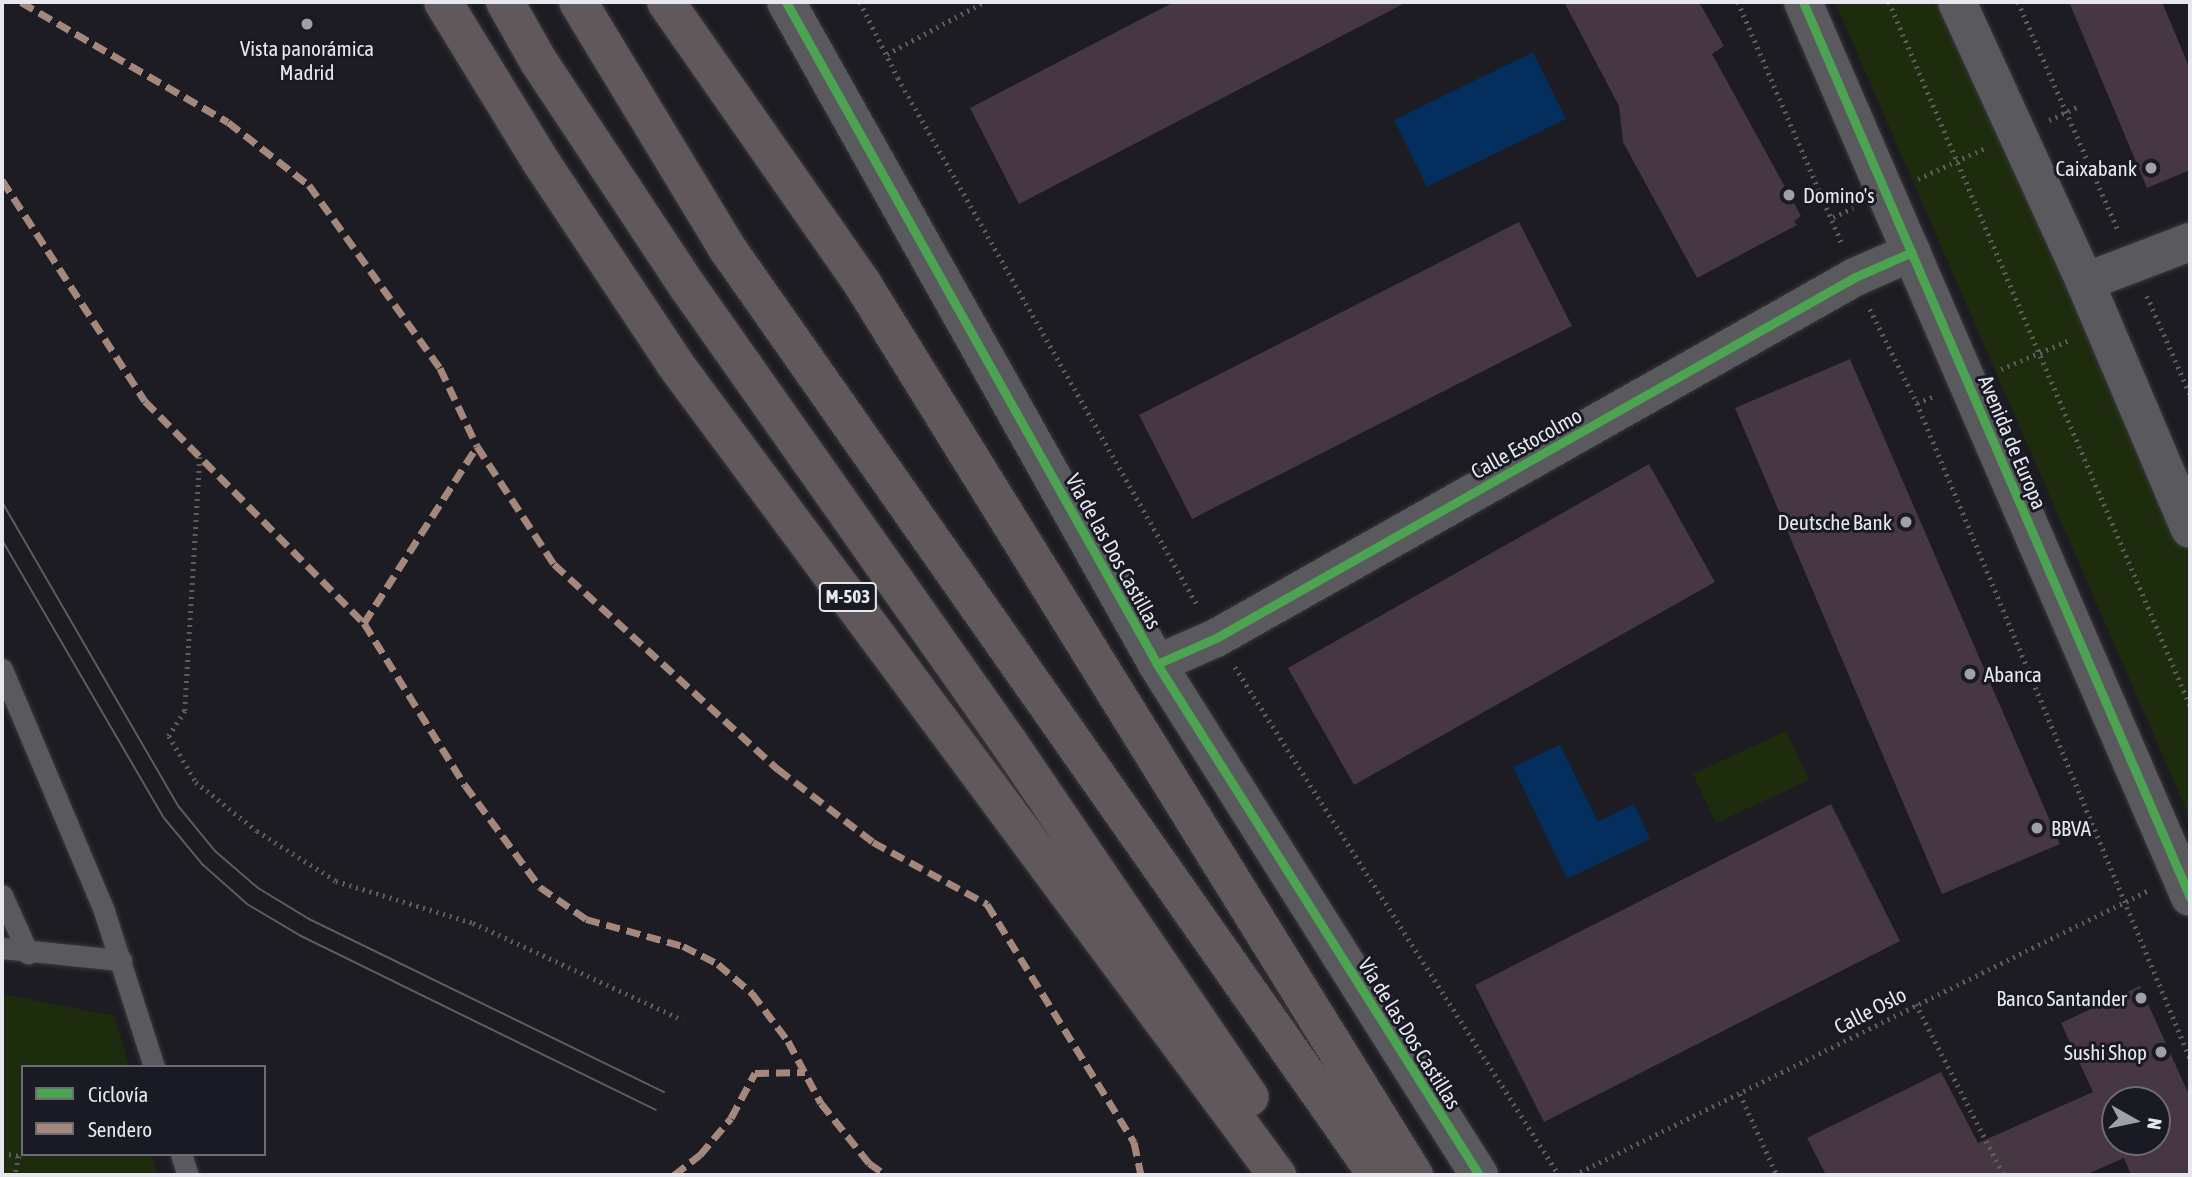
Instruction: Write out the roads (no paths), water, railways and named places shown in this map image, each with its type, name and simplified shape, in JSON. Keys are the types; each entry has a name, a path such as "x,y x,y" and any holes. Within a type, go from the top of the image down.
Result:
{"highway":[{"name":"M-503","path":"443,2 541,162 675,364 1277,1175"},
{"name":"M-503","path":"505,2 539,62 688,287 1009,743 1303,1175"},
{"path":"578,2 729,251 1377,1175"},
{"path":"666,2 862,283 1414,1175"}],"street":[{"name":"Vía de las Dos Castillas","path":"786,2 1157,664 1479,1175"},
{"name":"Avenida de Europa","path":"1803,2 2185,886"},
{"path":"1957,2 2015,135 2085,282 2190,529"},
{"path":"2085,282 2190,242"},
{"name":"Calle Estocolmo","path":"1157,664 1216,638 1855,277 1912,252"}],"lane":[{"path":"2,669 49,773 121,960 153,1065"},
{"path":"2,895 28,953"},
{"path":"2,948 28,953 121,960"},
{"path":"182,1156 188,1175"}],"water":[{"path":"1533,52 1566,119 1427,187 1394,120"},
{"path":"1560,745 1598,822 1634,804 1650,839 1567,879 1513,767"}],"tram line":[{"path":"2,502 179,807 215,851 258,888 309,919 664,1092"},
{"path":"2,540 164,818 202,864 247,904 301,936 656,1110"}],"place":[{"name":"Vista panorámica Madrid","path":"307,24"},
{"name":"Caixabank","path":"2151,168"},
{"name":"Domino's","path":"1789,195"},
{"name":"Deutsche Bank","path":"1906,522"},
{"name":"Abanca","path":"1970,674"},
{"name":"BBVA","path":"2037,828"},
{"name":"Banco Santander","path":"2141,998"},
{"name":"Sushi Shop","path":"2161,1052"}]}
